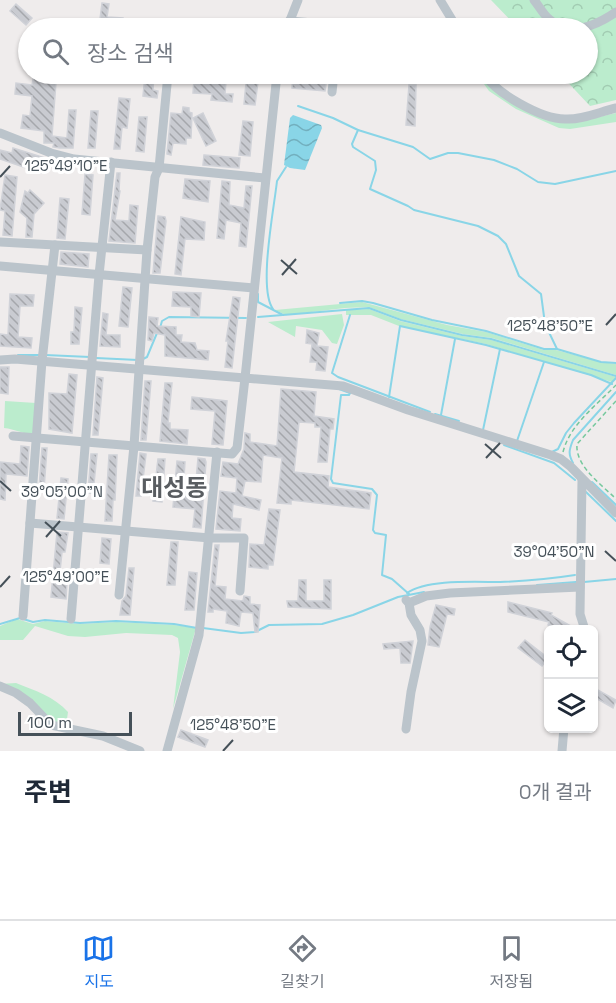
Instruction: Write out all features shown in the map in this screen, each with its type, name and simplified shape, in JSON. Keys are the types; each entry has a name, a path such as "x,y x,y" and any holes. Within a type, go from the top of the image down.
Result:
{"street":[{"path":"291,18 298,0"},
{"path":"440,0 451,18"},
{"path":"534,0 549,18"},
{"path":"598,24 616,12"},
{"path":"119,595 134,446 147,250 155,177 159,168 167,84"},
{"path":"13,436 32,438 38,436 232,454 237,448 276,84"},
{"path":"332,92 333,84"},
{"path":"491,84 501,92 540,113 555,118 578,118 616,108"},
{"path":"0,133 63,156 266,178"},
{"path":"71,619 99,275 111,162"},
{"path":"0,242 147,250"},
{"path":"23,616 42,357 56,245"},
{"path":"0,266 254,288"},
{"path":"0,360 42,357 93,360 245,378 343,386 408,410 561,459 616,513"},
{"path":"167,751 200,635 217,452"},
{"path":"582,480 580,614 583,625"},
{"path":"30,523 210,538 244,538 240,591"},
{"path":"406,729 422,641 420,630 408,608 408,601 450,593 580,587"},
{"path":"0,686 30,703 51,725 103,736 140,751"},
{"path":"562,751 564,733"}],"path":[{"path":"561,459 570,435 616,385"},
{"path":"616,401 577,444 576,453 582,464 616,499"}],"green space":[{"path":"491,0 616,0 616,100 590,106 569,84 598,84 598,18 508,18"},
{"path":"484,84 496,84 554,122 577,122 616,113 616,122 570,129 559,128 516,109 489,91"},
{"path":"362,302 447,325 486,332 544,350 556,350 616,364 616,375 492,338 463,334 401,319 369,307 286,315 275,310"},
{"path":"369,309 400,321 462,336 491,340 616,377 612,382 486,344 399,326 371,315 346,315 346,310"},
{"path":"342,314 344,325 337,344 332,343 322,330 296,326 295,337 268,322"},
{"path":"5,401 36,403 34,435 4,428"},
{"path":"17,619 33,624 45,621 80,624 117,622 196,628 173,709 180,652 178,638 172,635 126,633 85,637 68,636 35,626 23,640 0,640 0,626"},
{"path":"16,683 44,694 63,707 68,712 66,726 52,724 0,684"}],"water":[{"path":"293,115 321,125 322,128 305,170 284,165 290,118"}],"building":[{"path":"102,3 109,4 107,17 123,18 100,18"},
{"path":"16,4 32,18 18,18 10,11"},
{"path":"16,83 56,84 52,136 67,138 69,110 76,110 73,148 53,147 54,143 44,143 44,131 21,128 23,115 30,116 32,96 15,94"},
{"path":"144,84 153,84 153,90 158,91 157,98 143,96"},
{"path":"194,84 226,84 225,94 233,94 232,102 211,100 212,94 193,93"},
{"path":"246,84 258,84 255,105 244,104"},
{"path":"292,84 326,84 325,91 292,88"},
{"path":"409,85 416,85 415,126 406,125"},
{"path":"119,98 130,99 127,128 122,127 120,149 114,149"},
{"path":"183,107 189,108 189,112 192,113 191,138 186,138 186,144 173,143 171,155 167,154 171,113 182,114"},
{"path":"91,111 98,111 95,148 88,148"},
{"path":"203,113 216,141 206,146 193,118"},
{"path":"139,117 147,117 144,152 136,151"},
{"path":"243,121 253,122 250,156 239,155"},
{"path":"13,148 45,158 41,173 0,159 0,150 12,153"},
{"path":"204,155 240,158 239,168 203,165"},
{"path":"117,173 120,173 120,191 115,220 129,221 130,205 138,206 135,243 109,241"},
{"path":"85,174 93,175 90,215 82,214"},
{"path":"5,175 17,177 12,236 3,235 5,211 0,210"},
{"path":"185,179 210,181 208,202 183,198"},
{"path":"222,181 230,182 229,205 244,208 246,186 252,186 246,247 239,246 241,223 226,220 224,239 217,238"},
{"path":"30,190 44,203 34,214 32,237 26,237 27,218 20,212 25,191 28,193"},
{"path":"60,198 69,199 65,239 57,238"},
{"path":"158,216 165,217 166,221 160,273 153,273"},
{"path":"181,217 205,222 204,240 185,239 181,275 175,274"},
{"path":"61,252 89,254 88,267 60,264"},
{"path":"123,287 132,288 128,327 119,326"},
{"path":"173,292 201,293 199,317 191,316 191,307 172,306"},
{"path":"10,294 34,295 33,306 20,306 18,337 32,338 31,348 0,346 0,334 8,335"},
{"path":"233,297 240,298 232,368 225,367 228,341 226,341"},
{"path":"75,307 82,308 79,344 71,344 71,332 74,332"},
{"path":"103,313 108,314 106,335 120,335 120,347 100,346"},
{"path":"149,317 158,318 157,326 176,327 176,335 182,335 181,342 195,343 197,350 209,351 208,360 165,356 165,335 154,333 152,341 148,340"},
{"path":"307,330 319,333 317,346 328,347 325,371 316,370 317,362 310,362 312,344 306,343"},
{"path":"0,367 9,367 8,394 0,393"},
{"path":"69,374 77,375 72,433 49,429 49,393 67,394"},
{"path":"97,377 103,378 98,435 93,435"},
{"path":"145,381 151,381 146,440 141,440"},
{"path":"165,383 172,383 168,423 170,423 170,429 188,430 187,444 160,441"},
{"path":"281,389 316,392 314,416 334,419 333,429 330,429 327,462 318,462 321,427 315,427 315,423 299,422 294,472 329,476 328,487 371,493 369,509 291,500 291,504 277,503 282,458 263,455 261,482 245,481 242,496 261,500 259,510 233,504 232,518 241,519 240,531 216,529 220,491 236,493 237,478 221,476 223,462 238,464 244,449 245,433 250,434 250,442 277,446"},
{"path":"192,397 227,401 223,445 212,444 215,411 191,409"},
{"path":"21,446 29,447 27,476 6,474 5,500 0,499 0,462 20,464"},
{"path":"42,448 47,448 44,489 39,489"},
{"path":"140,453 146,454 141,496 136,496"},
{"path":"91,454 97,454 93,493 88,493"},
{"path":"109,455 117,455 115,500 113,500 112,521 105,521"},
{"path":"198,458 205,459 206,462 201,528 193,527 195,509 173,507 177,461 185,462 183,492 195,492"},
{"path":"158,459 165,459 162,502 153,501"},
{"path":"61,478 68,479 64,519 57,518"},
{"path":"269,509 280,510 273,565 268,565 268,569 249,567 250,544 264,545"},
{"path":"57,532 68,533 65,552 62,552 59,581 67,582 66,599 51,597"},
{"path":"102,538 111,539 109,564 100,563"},
{"path":"171,542 178,542 175,585 167,585"},
{"path":"215,545 219,545 215,586 226,587 225,599 243,601 244,596 250,597 250,604 260,605 258,632 255,632 253,613 241,612 239,626 226,623 227,611 213,609 213,612 208,612"},
{"path":"129,568 134,568 130,615 120,615 122,601 126,596"},
{"path":"189,572 197,573 194,610 185,610"},
{"path":"299,580 306,580 306,601 324,601 324,580 331,580 331,609 288,607 287,601 298,601"},
{"path":"508,602 552,613 551,615 569,625 548,625 549,622 508,612"},
{"path":"436,605 455,609 454,615 447,614 439,647 428,645"},
{"path":"525,640 544,655 544,663 542,666 518,648"},
{"path":"413,641 410,663 401,663 400,648 384,649 383,644"},
{"path":"598,690 616,700 613,708 598,699"},
{"path":"181,730 208,740 205,747 178,737"}],"waterway":[{"path":"298,106 333,118 358,130 352,144 353,147 375,161 376,170 370,189 414,210 478,226 498,236 506,244 519,276 541,294 545,324 557,349 601,362 616,363"},
{"path":"358,130 413,147 430,159 448,153 458,153 494,160 517,169 538,182 555,184 616,171"},
{"path":"273,309 267,284 268,248 277,181 286,167"},
{"path":"258,294 258,302 283,315"},
{"path":"340,303 362,301 373,303 432,320 486,331 544,349 557,349"},
{"path":"258,317 369,308 401,320 462,335 491,339 616,376"},
{"path":"350,315 332,373 430,412"},
{"path":"160,328 162,321 169,317 246,318"},
{"path":"389,397 400,326 486,345 591,375 612,384"},
{"path":"143,359 147,357 157,333"},
{"path":"441,415 455,339"},
{"path":"483,430 500,349"},
{"path":"18,355 39,355"},
{"path":"45,355 90,357"},
{"path":"96,358 138,360"},
{"path":"517,441 544,362"},
{"path":"552,452 558,449 574,423 616,378"},
{"path":"339,389 350,393"},
{"path":"573,463 570,457 573,440 616,392"},
{"path":"350,393 341,395 331,479 333,483 372,489 377,495 373,530 375,533 386,535 382,575 392,579 409,594"},
{"path":"435,414 459,421"},
{"path":"504,445 554,463 575,480"},
{"path":"592,482 616,505"},
{"path":"586,492 616,521"},
{"path":"407,593 426,585 439,583 518,581 575,575"},
{"path":"584,582 616,579"},
{"path":"537,585 576,582"},
{"path":"203,628 241,633 255,632 269,625 322,624 353,615 398,597 424,592"},
{"path":"0,624 20,618 33,622 45,620 80,623 116,621 174,624 197,628"}],"district":[{"name":"대성동","path":"174,487"}]}
